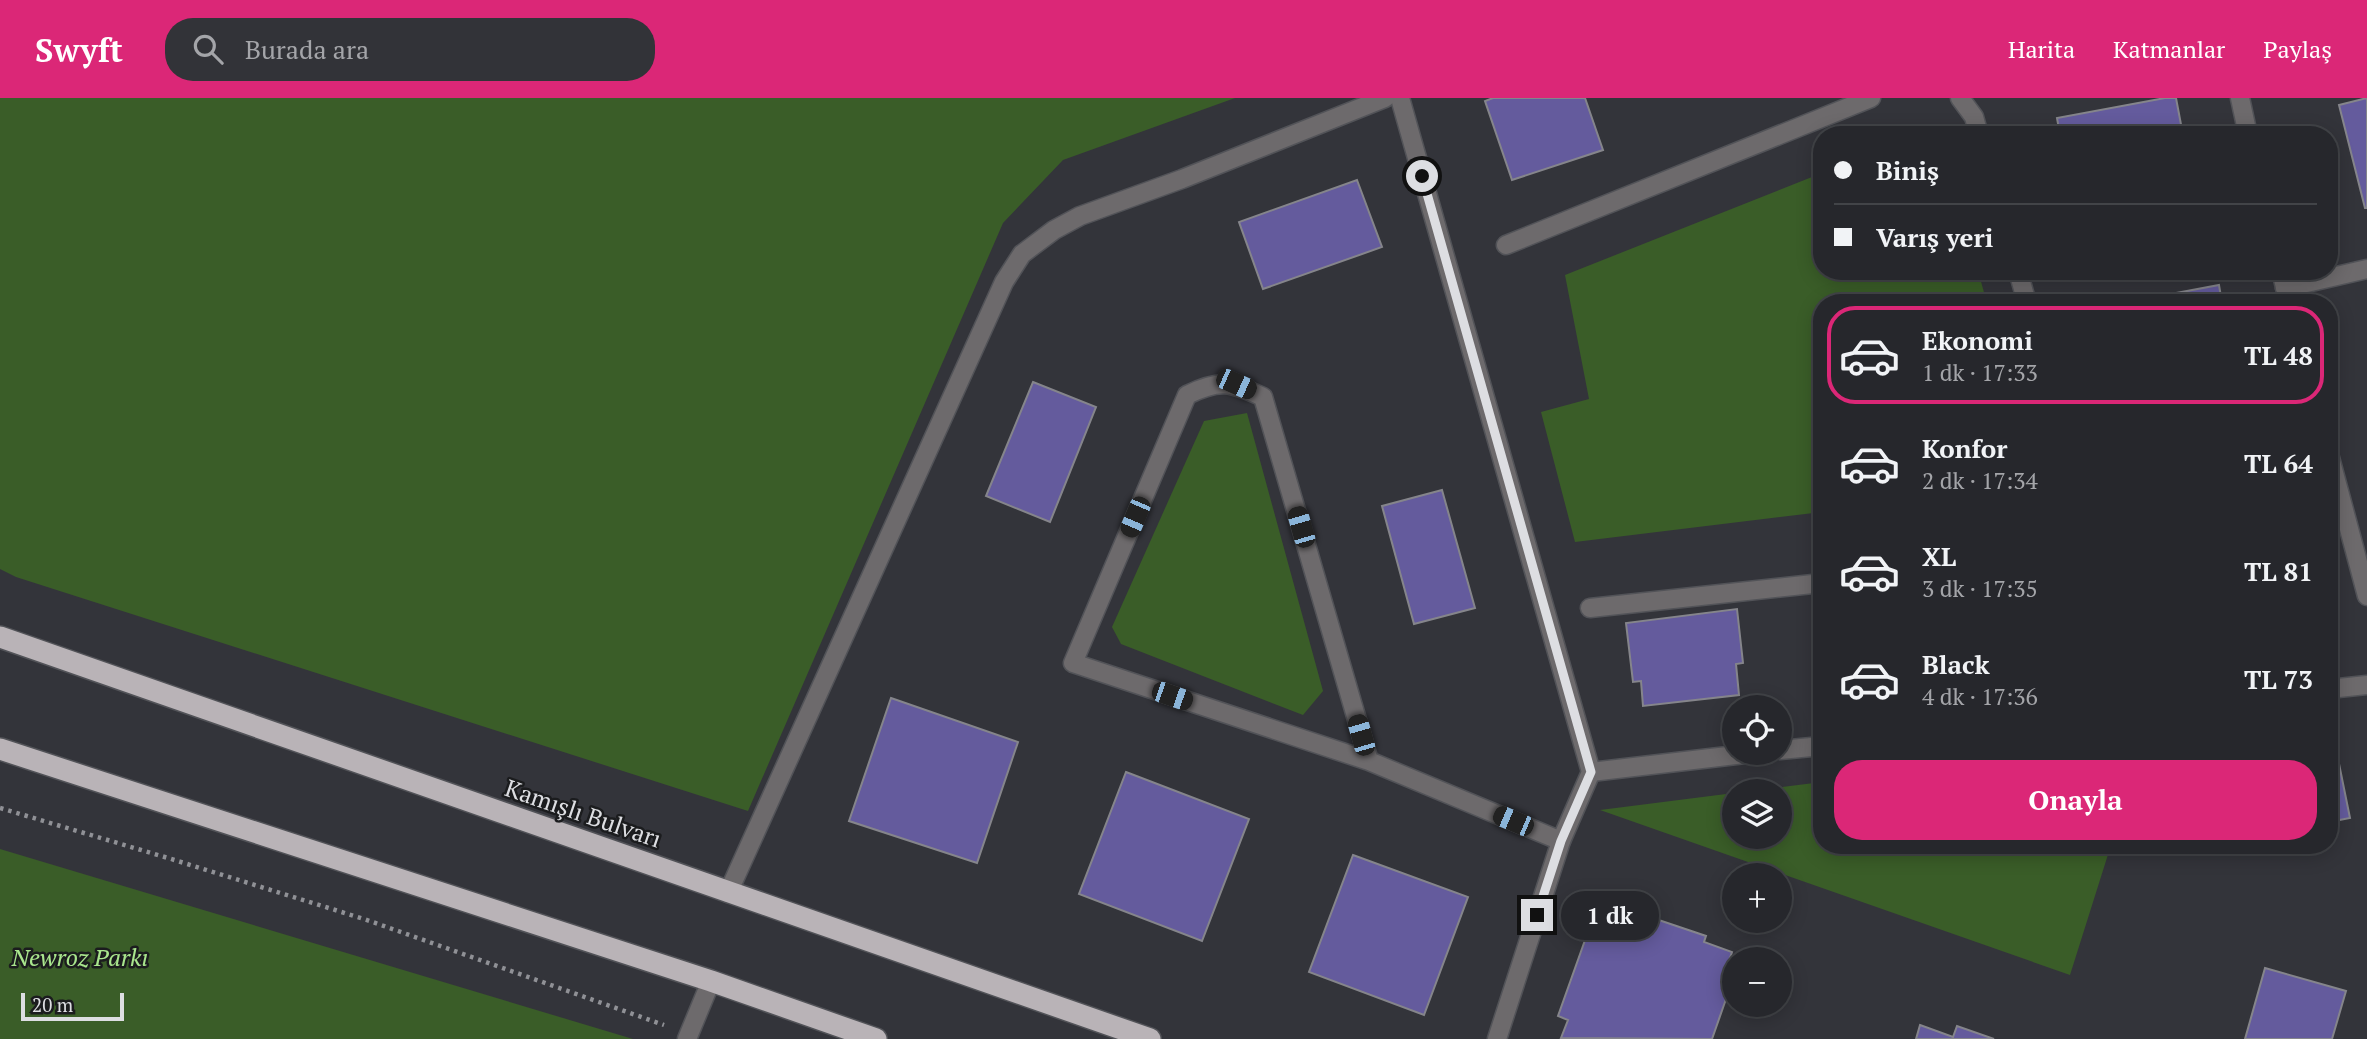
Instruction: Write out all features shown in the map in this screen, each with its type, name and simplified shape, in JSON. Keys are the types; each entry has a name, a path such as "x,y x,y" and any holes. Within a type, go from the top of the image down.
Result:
{"highway":[{"name":"Kamışlı Bulvarı","path":"0,637 1150,1039"},
{"path":"0,749 711,981 876,1039"}],"street":[{"path":"728,893 1004,282 1022,254 1054,230 1080,216 1182,179 1385,98"},
{"path":"1400,98 1591,772 1561,841 1497,1039"},
{"path":"1506,245 1871,98"},
{"path":"1960,98 1976,126"},
{"path":"2240,98 2246,126"},
{"path":"2338,275 2367,269"},
{"path":"2285,287 2317,280"},
{"path":"1369,761 1263,397 1236,384 1209,384 1187,395 1073,663 1369,761 1561,841"},
{"path":"2338,488 2367,596"},
{"path":"1590,608 1813,584"},
{"path":"2338,688 2367,685"},
{"path":"1792,749 1813,747"},
{"path":"1591,772 1722,757"},
{"path":"688,1037 711,981"}],"path":[{"path":"0,808 364,919 688,1037"}],"green space":[{"path":"0,98 1235,98 1063,160 1003,223 748,811 16,577 0,569"},
{"path":"1813,177 1813,280 1981,280 1984,294 1813,294 1813,513 1575,542 1541,412 1589,399 1565,275"},
{"path":"1247,413 1323,691 1303,715 1121,644 1112,627 1204,421"},
{"path":"1813,783 1813,854 2108,854 2070,975 1792,877 1792,863 1751,863 1600,810 1722,795 1722,849 1792,849 1792,786"},
{"name":"Newroz Parkı","path":"0,849 633,1039 0,1039"}],"building":[{"path":"1493,98 1585,98 1603,150 1512,180 1485,101"},
{"path":"2176,98 2181,126 2058,126 2057,118"},
{"path":"2367,98 2367,208 2365,208 2339,105"},
{"path":"1357,180 1382,247 1263,289 1239,222"},
{"path":"2219,285 2220,294 2171,294"},
{"path":"1033,382 1096,407 1050,522 986,496"},
{"path":"1442,490 1475,608 1414,624 1382,506"},
{"path":"1737,609 1743,663 1736,664 1739,695 1643,706 1641,681 1633,682 1626,623"},
{"path":"891,698 1018,742 977,863 849,821"},
{"path":"2338,759 2350,818 2338,820"},
{"path":"1126,772 1249,819 1202,941 1079,894"},
{"path":"1353,855 1468,897 1424,1015 1309,972"},
{"path":"1607,914 1640,926 1644,915 1706,936 1704,942 1722,948 1722,1010 1712,1039 1561,1038 1568,1020 1558,1016 1589,929 1601,933"},
{"path":"2265,968 2346,991 2332,1039 2245,1039"},
{"path":"1920,1025 1953,1037 1957,1026 1994,1039 1916,1039"}],"route":[{"path":"1422,176 1591,772 1561,841 1537,915"}]}
